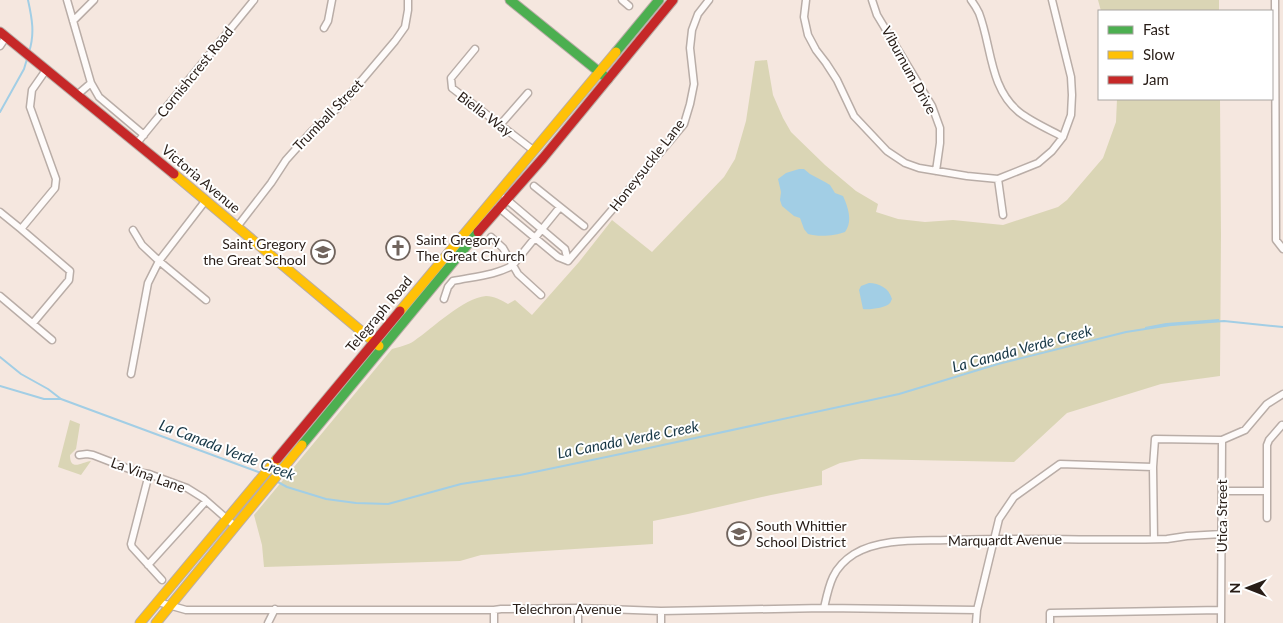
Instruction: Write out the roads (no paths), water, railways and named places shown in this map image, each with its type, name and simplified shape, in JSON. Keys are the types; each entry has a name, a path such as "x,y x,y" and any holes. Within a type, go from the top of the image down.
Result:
{"main road":[{"name":"Telegraph Road","path":"140,623 659,0"},
{"name":"Telegraph Road","path":"156,623 506,199 674,0"},
{"path":"514,1 608,79"},
{"name":"Victoria Avenue","path":"3,35 206,200 382,349"}],"street":[{"path":"67,0 91,83 98,97 144,135"},
{"path":"73,21 94,0"},
{"name":"Cornishcrest Road","path":"137,143 254,0"},
{"path":"324,28 328,20 332,0"},
{"name":"Trumball Street","path":"237,226 271,183 286,160 312,131 340,106 395,41 405,27 408,0"},
{"path":"622,0 629,6"},
{"name":"Honeysuckle Lane","path":"568,261 684,124 694,84 690,48 692,30 698,14 709,0"},
{"path":"806,0 804,17 808,35 816,50 837,80 854,116 887,151 905,163 919,168 998,179 1038,163 1063,137 1071,115 1072,95 1070,77 1052,0"},
{"name":"Viburnum Drive","path":"872,0 877,15 932,106 940,128 936,171"},
{"path":"971,0 984,28 996,79 1002,92 1011,105 1020,113 1063,137"},
{"path":"1275,0 1280,146 1276,240 1283,249"},
{"path":"0,46 3,35"},
{"name":"Biella Way","path":"475,49 451,78 452,88 533,150"},
{"path":"22,229 55,188 56,180 30,107 32,90 46,70"},
{"path":"77,95 91,83"},
{"path":"500,125 528,93"},
{"path":"998,179 1003,215"},
{"path":"534,186 584,226"},
{"path":"498,192 565,249 568,261"},
{"path":"131,374 148,283 159,261 206,200"},
{"path":"492,201 558,257 568,261"},
{"path":"444,299 448,286 453,281 498,272 508,269 513,265 560,206"},
{"path":"0,212 70,271 69,280 33,323"},
{"path":"133,230 142,245 206,300"},
{"path":"491,237 503,248 518,274 541,295"},
{"path":"0,296 52,340"},
{"path":"1154,539 1153,467 1155,439 1222,440 1245,430 1267,404 1283,394"},
{"path":"1267,518 1267,445 1282,425"},
{"name":"Utica Street","path":"1221,623 1222,440"},
{"name":"La Vina Lane","path":"79,455 93,455 187,488 206,501 235,526"},
{"path":"976,623 977,610 999,519 1014,498 1060,464 1153,467"},
{"path":"148,474 132,547 162,580"},
{"path":"1222,492 1267,491"},
{"path":"148,565 206,501"},
{"name":"Marquardt Avenue","path":"824,608 829,584 838,568 854,555 892,542 994,538 1167,539 1222,534"},
{"name":"Telechron Avenue","path":"158,602 186,610 494,610 578,608 661,611 824,608 977,610"},
{"path":"578,608 578,623"},
{"path":"268,623 275,609"},
{"path":"494,610 494,623"},
{"path":"1050,623 1050,613 1221,610"},
{"path":"661,611 661,623"}],"water":[{"path":"804,169 830,185 835,193 843,196 848,209 849,219 845,232 826,236 808,234 800,218 794,216 782,206 778,179 786,173"},
{"path":"869,283 880,285 886,289 892,299 888,305 873,309 863,309 859,290 861,286"},
{"path":"1219,319 1219,321 1145,328 1166,323"}],"waterway":[{"name":"La Canada Verde Creek","path":"28,0 32,20 29,52"},
{"name":"La Canada Verde Creek","path":"0,112 24,69 27,59"},
{"name":"La Canada Verde Creek","path":"276,481 287,487 326,499 356,503 388,504 461,484 520,475 899,394 998,364 1126,332 1171,325 1224,321 1283,327"},
{"name":"La Canada Verde Creek","path":"0,357 21,374 48,389 61,399 261,473"},
{"path":"0,386 44,399 61,399"}],"place":[{"name":"Saint Gregory The Great Church","path":"398,248"},
{"name":"Saint Gregory the Great School","path":"323,252"},
{"name":"South Whittier School District","path":"739,534"}]}
